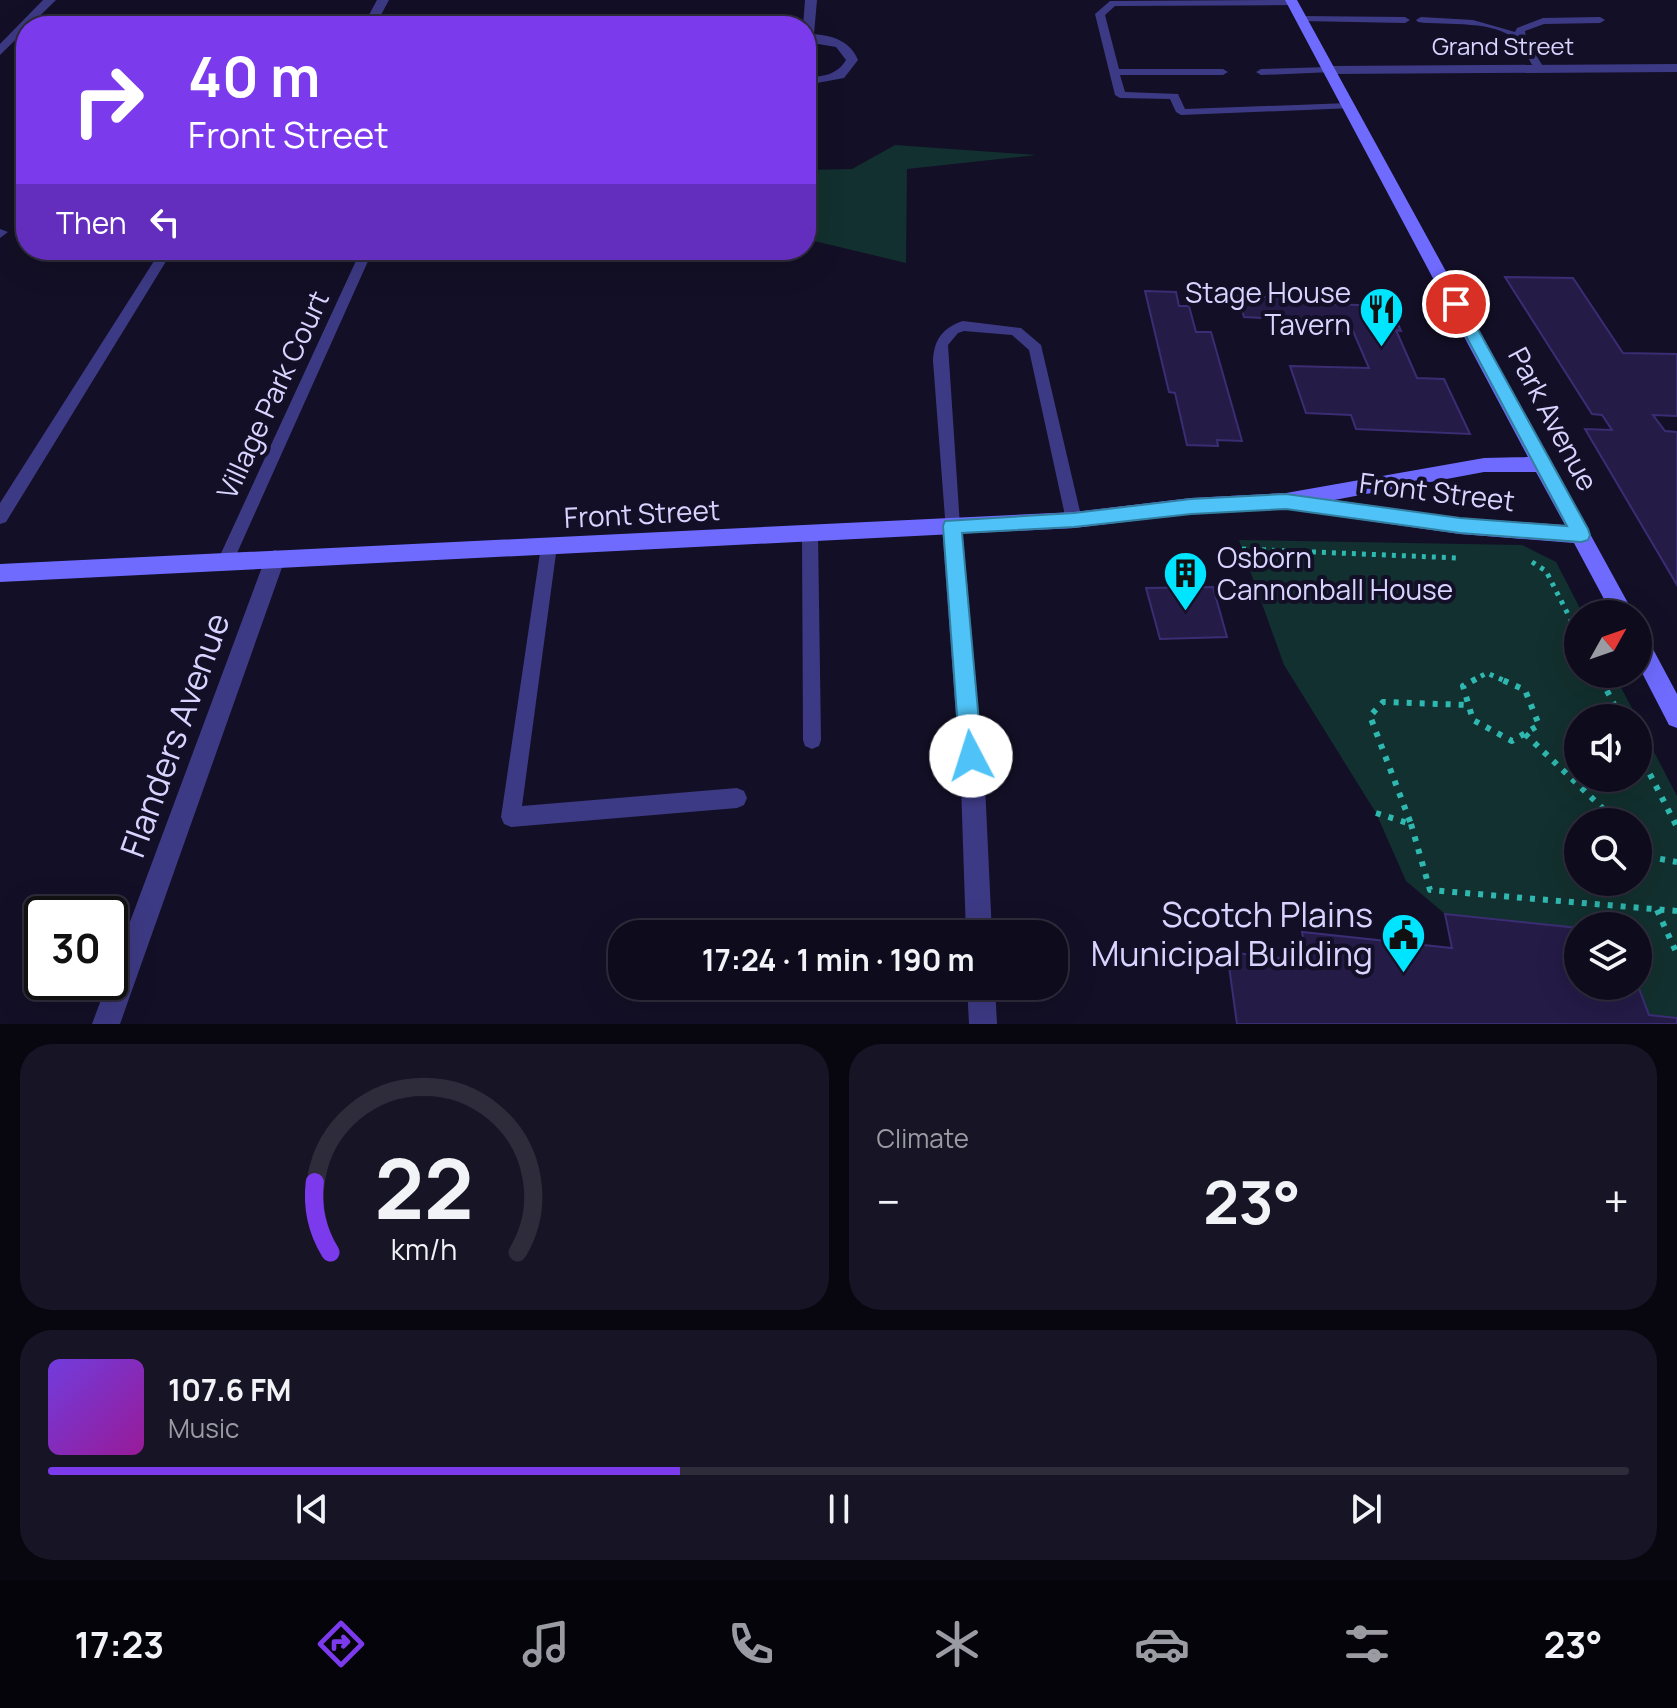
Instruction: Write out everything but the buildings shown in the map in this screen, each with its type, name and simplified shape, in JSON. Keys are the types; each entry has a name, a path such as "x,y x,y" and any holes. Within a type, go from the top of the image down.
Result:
{"street":[{"path":"34,16 50,0"},
{"name":"Park Avenue","path":"1292,1 1616,600"},
{"path":"0,51 16,35"},
{"path":"816,39 834,41 845,47 852,60 850,67 832,78 816,80"},
{"name":"Grand Street","path":"1329,70 1677,68"},
{"name":"Front Street","path":"0,573 1074,520 1191,506 1286,501 1484,465 1544,464"},
{"name":"Front Street","path":"1286,501 1460,526 1581,535"},
{"path":"952,526 973,785 978,920"},
{"name":"Flanders Avenue","path":"106,1024 275,559"},
{"path":"1652,670 1677,717"},
{"path":"982,1000 983,1024"}],"lane":[{"path":"1292,1 1113,3 1100,14 1120,95 1174,96 1181,112 1349,106"},
{"path":"1301,18 1405,20"},
{"path":"1421,20 1482,23 1504,28 1521,39 1539,68"},
{"path":"1521,39 1520,30 1543,21 1600,20"},
{"path":"1261,72 1329,70"},
{"path":"1115,72 1223,72"},
{"path":"0,517 161,260"},
{"name":"Village Park Court","path":"225,562 362,260"},
{"path":"952,526 940,361 941,344 953,330 963,326 1016,331 1036,348 1074,520"},
{"path":"810,534 812,740"},
{"path":"549,546 511,817 737,798"}],"path":[{"path":"1242,549 1471,559"},
{"path":"1517,561 1532,562 1546,571 1564,606"},
{"path":"1487,673 1525,690 1539,725 1525,734 1512,741 1473,720 1463,686 1487,673"},
{"path":"1469,705 1383,702 1370,716 1411,824 1430,890 1677,911"},
{"path":"1525,734 1602,808"},
{"path":"1652,778 1677,827"},
{"path":"1376,813 1411,824"},
{"path":"1652,857 1677,862"},
{"path":"1657,909 1677,954"}],"green space":[{"path":"895,145 1037,155 907,169 906,263 816,241 816,170 852,169"},
{"path":"1239,540 1522,545 1556,562 1576,600 1564,600 1564,688 1621,688 1630,704 1564,704 1564,792 1652,792 1652,748 1677,796 1677,1018 1649,1015 1643,1000 1652,1000 1652,912 1564,912 1564,927 1445,914 1406,881 1376,813 1284,665"}],"place":[{"name":"Stage House Tavern","path":"1382,348"},
{"name":"Osborn Cannonball House","path":"1186,613"},
{"name":"Scotch Plains Municipal Building","path":"1404,974"}],"route":[{"path":"971,756 952,526 1074,520 1191,506 1286,501 1460,526 1581,535 1456,304"}]}
